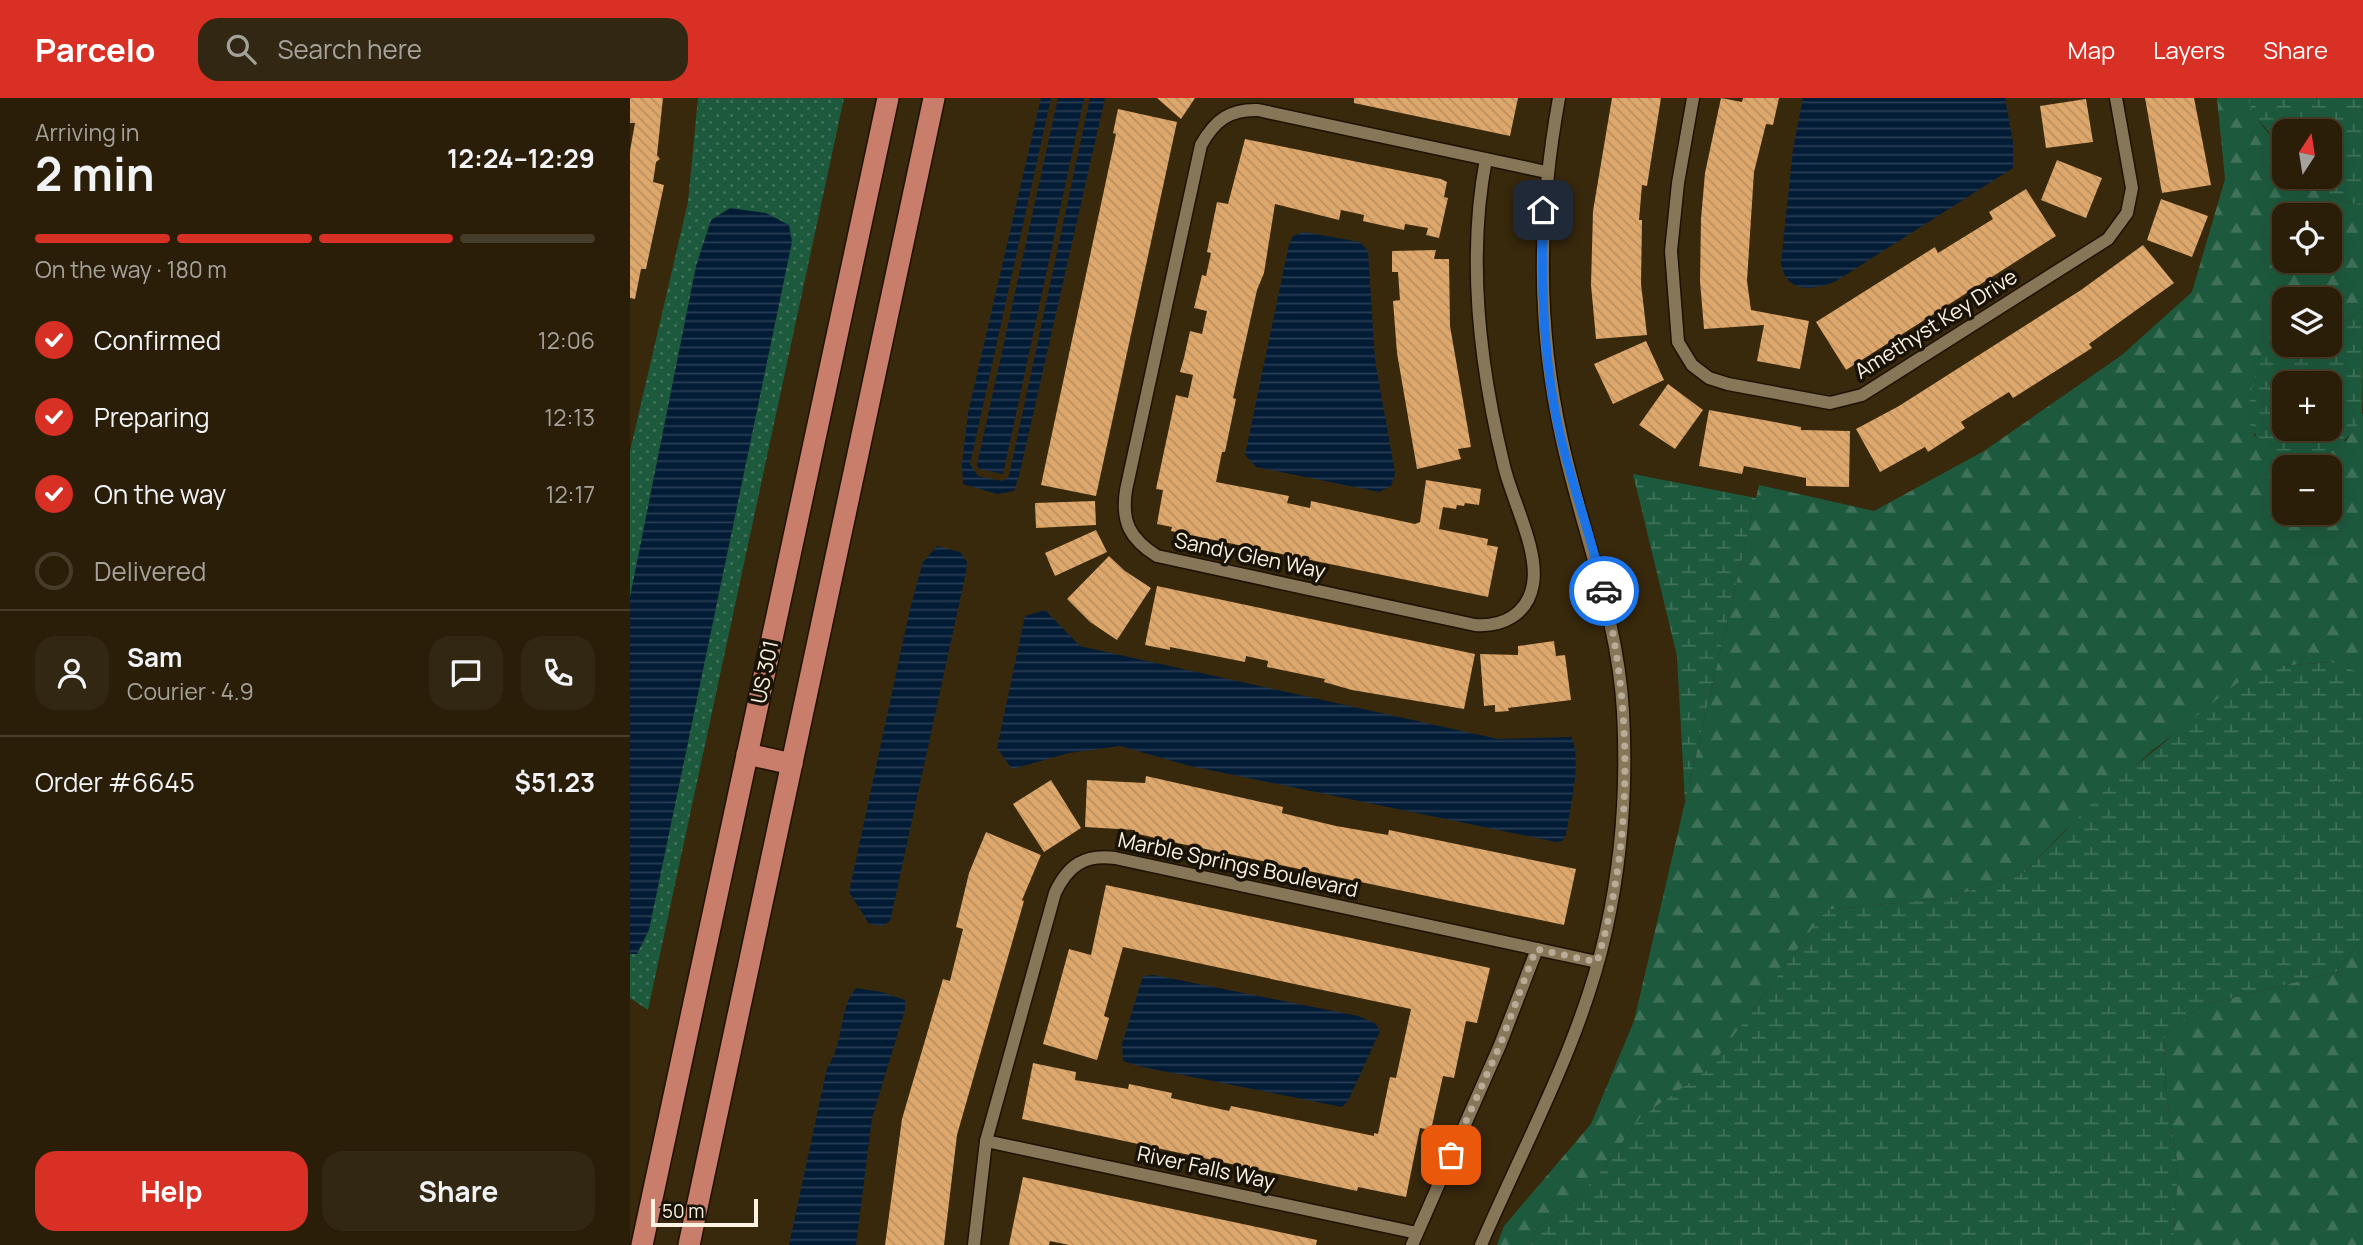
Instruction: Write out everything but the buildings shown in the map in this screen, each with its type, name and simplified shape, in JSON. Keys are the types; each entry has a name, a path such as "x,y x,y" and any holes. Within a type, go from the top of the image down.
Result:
{"main road":[{"name":"US 301","path":"642,1245 888,98"},
{"path":"689,1245 934,98"},
{"path":"747,754 792,764"}],"street":[{"path":"1480,1245 1566,1050 1597,962 1606,932 1618,863 1625,788 1623,710 1614,632 1562,441 1548,363 1541,289 1546,172 1559,98"},
{"name":"Amethyst Key Drive","path":"1693,98 1680,169 1671,251 1678,342 1692,365 1709,378 1830,403 1862,395 2108,239 2127,213 2132,188 2116,98"},
{"name":"Sandy Glen Way","path":"1486,159 1478,223 1479,306 1486,374 1504,466 1533,562 1534,582 1529,600 1514,617 1494,626 1475,625 1157,556 1139,545 1127,528 1123,510 1126,491 1201,145 1210,128 1225,116 1240,110 1258,110 1486,159 1546,172"},
{"name":"Marble Springs Boulevard","path":"974,1245 986,1141 1055,893 1071,868 1089,858 1115,858 1597,962"},
{"path":"1415,1239 1500,1045 1536,949"},
{"name":"River Falls Way","path":"986,1141 1415,1239"}],"green space":[{"path":"698,98 844,98 648,1010 630,998 630,451 688,202"},
{"path":"2217,98 2248,98 2253,111 2272,137 2272,189 2324,189 2335,199 2363,206 2363,308 2342,323 2342,287 2272,287 2272,346 2254,436 2272,437 2272,441 2346,441 2363,413 2363,674 2331,662 2279,666 2202,714 2154,749 2063,832 2025,872 1949,898 1826,910 1710,1068 1640,1118 1605,1167 1576,1199 1537,1228 1531,1245 1497,1245 1504,1226 1591,1124 1634,1021 1759,485 1874,511 1984,451 2122,355 2192,292 2225,179"},
{"path":"2248,98 2363,98 2363,206 2335,199 2324,189 2342,189 2342,119 2272,119 2272,136 2252,112"},
{"path":"2363,308 2362,415 2350,435 2332,449 2314,455 2284,455 2270,450 2256,436 2250,414 2253,383 2264,355 2272,344 2272,357 2342,357 2342,323"},
{"path":"1633,474 1756,498 1685,802 1677,656"},
{"path":"2332,662 2363,674 2363,936 2336,972 2203,1005 2164,1034 2166,1094 2178,1167 2173,1245 1531,1245 1537,1228 1576,1199 1605,1167 1640,1118 1710,1068 1826,910 1949,898 2025,872 2101,794 2247,675 2279,666"},
{"path":"2363,936 2363,1245 2173,1245 2178,1167 2166,1094 2164,1034 2203,1005 2336,972"}],"water":[{"path":"1041,98 1051,98 970,464 978,476 1003,481 1009,476 1090,98 1105,98 1019,476 1014,491 997,494 963,484 962,464 968,413"},
{"path":"1058,98 1084,98 1003,474 979,469 977,465"},
{"path":"1803,98 2005,98 2013,142 2013,168 1836,281 1810,288 1795,285 1788,280 1781,263 1793,149"},
{"path":"730,208 766,213 789,225 792,242 649,930 637,954 630,954 630,597 696,266 711,220"},
{"path":"1304,232 1360,242 1368,251 1375,360 1395,473 1391,486 1379,492 1256,467 1245,455 1289,244 1293,236"},
{"path":"937,546 960,552 967,562 966,572 890,921 882,926 869,924 849,892 910,609 923,562"},
{"path":"1045,610 1080,646 1498,739 1571,737 1576,757 1566,835 1562,841 1556,842 1190,766 1120,746 1069,753 1012,769 997,748 1025,616"},
{"path":"1154,975 1358,1016 1375,1023 1380,1031 1348,1101 1342,1107 1138,1066 1123,1061 1122,1044 1143,976"},
{"path":"856,988 882,992 905,1000 905,1010 872,1118 856,1245 789,1245 827,1068 837,1047 846,1006"}],"way so far":[{"path":"1451,1155 1500,1045 1536,949 1597,962 1606,932 1618,863 1625,788 1623,710 1614,632 1604,591"}],"route":[{"path":"1543,210 1541,289 1548,363 1562,441 1604,591"}]}
